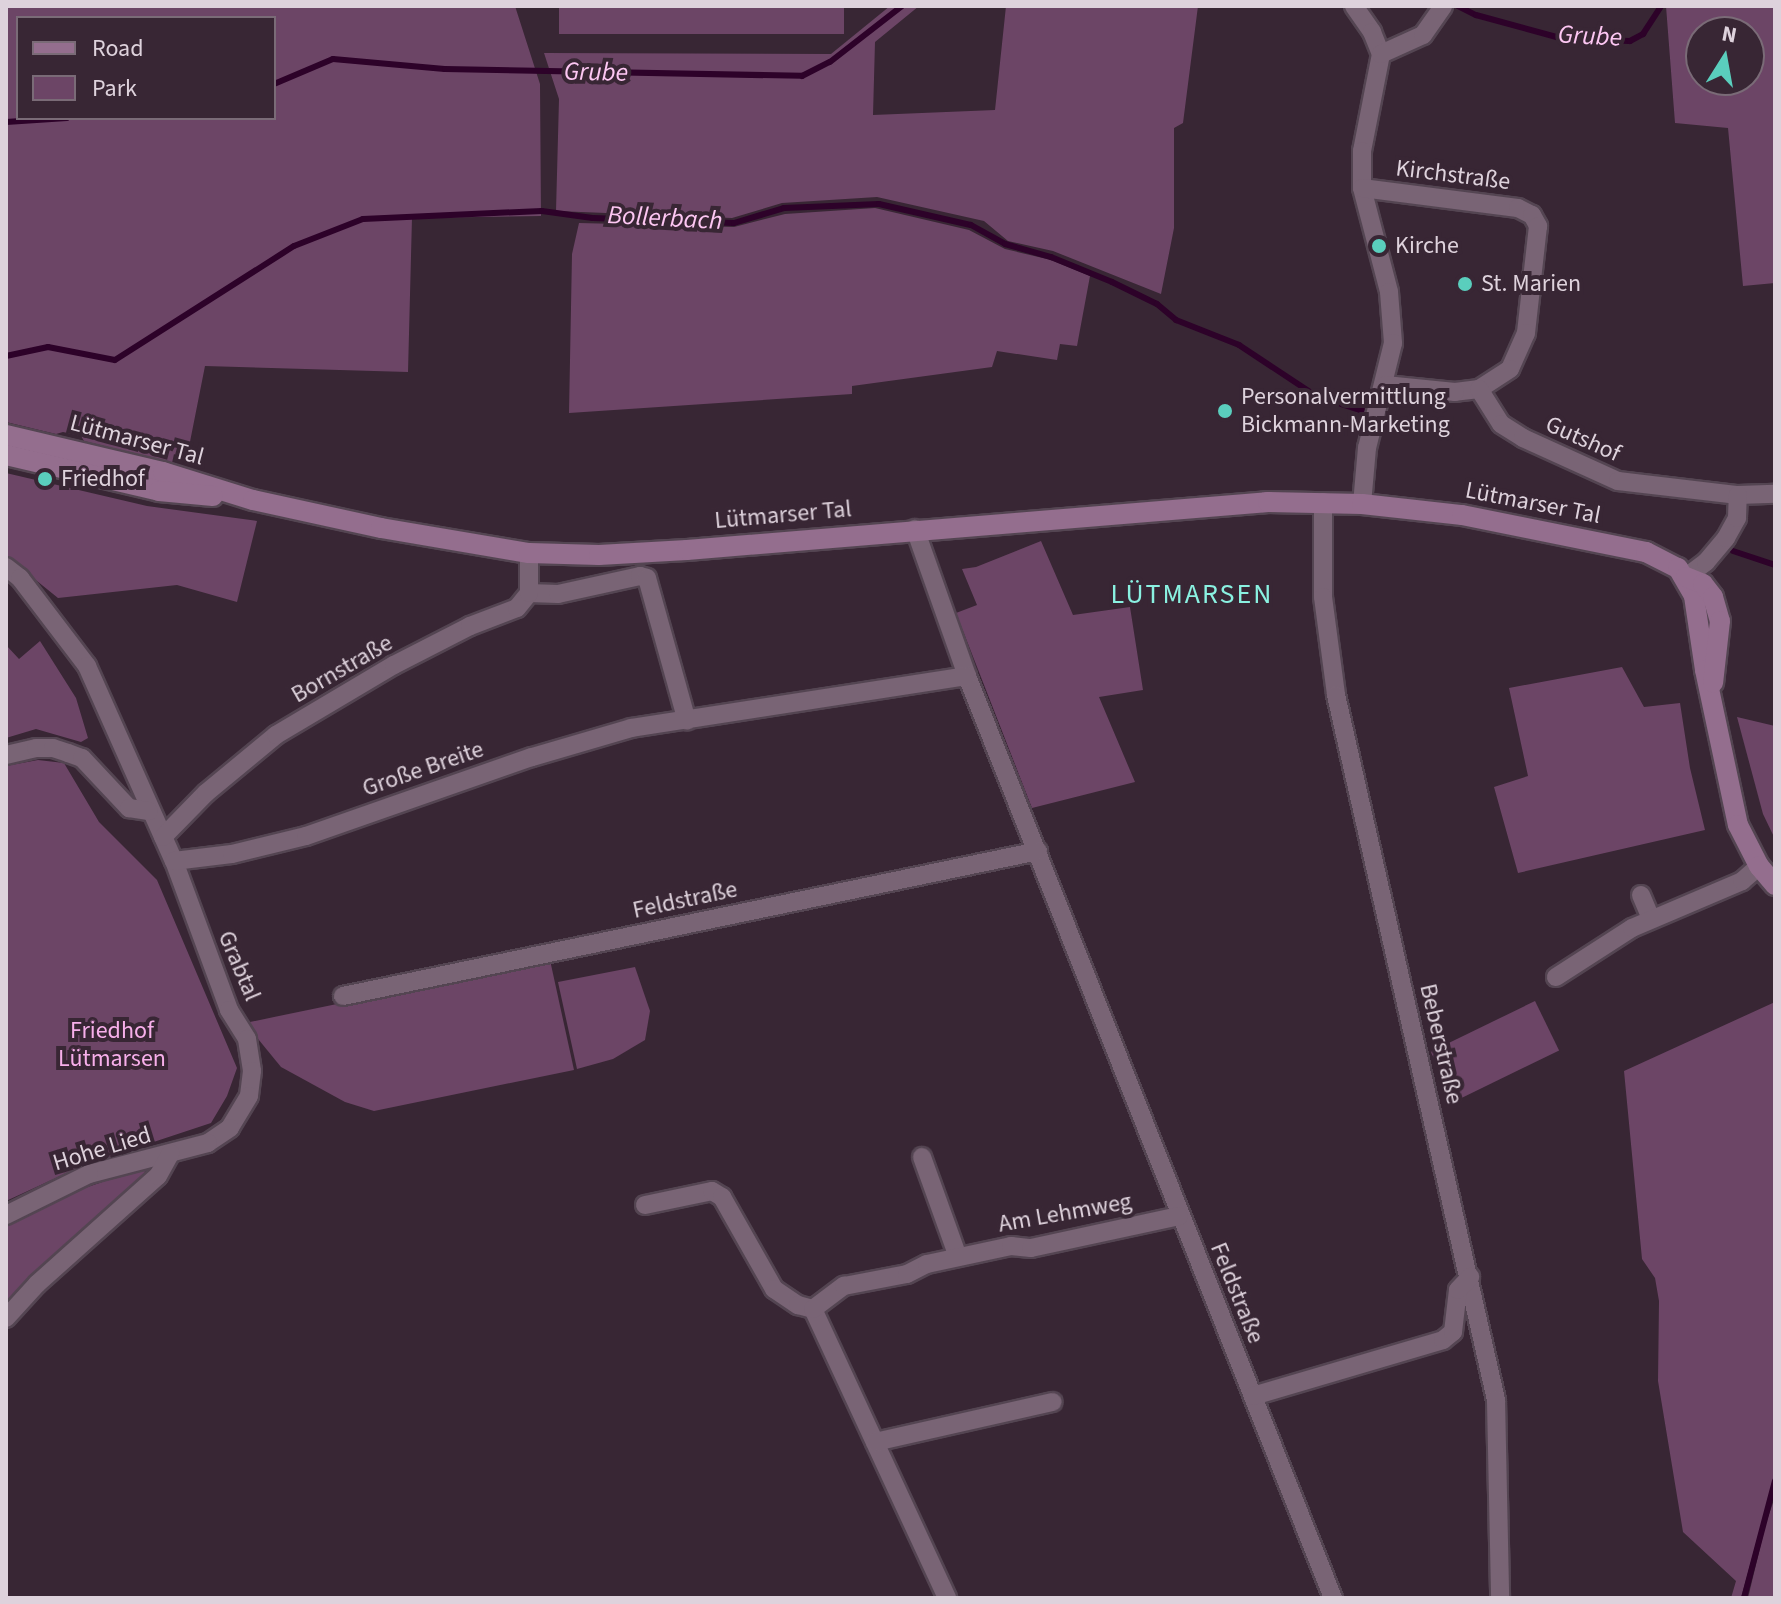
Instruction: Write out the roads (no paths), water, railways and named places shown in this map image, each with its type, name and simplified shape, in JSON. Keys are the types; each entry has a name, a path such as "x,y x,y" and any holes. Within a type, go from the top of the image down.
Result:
{"main road":[{"name":"Lütmarser Tal","path":"6,435 163,472 253,500 395,531 529,553 599,555 673,551 1253,503 1323,502 1462,515 1619,546 1666,560 1686,577 1703,584 1713,597 1720,621 1712,699 1738,825 1759,866 1775,885"},
{"name":"Lütmarser Tal","path":"6,455 159,491 253,500"}],"street":[{"path":"1354,6 1372,32 1381,54 1423,35 1442,9"},
{"name":"Kirchstraße","path":"1362,504 1367,448 1393,343 1389,292 1362,188 1362,151 1381,54"},
{"name":"Kirchstraße","path":"1362,188 1518,208 1532,215 1538,226 1526,333 1510,369 1479,389"},
{"path":"1385,385 1455,392 1479,389"},
{"name":"Gutshof","path":"1479,389 1501,424 1523,438 1618,481 1738,495 1775,494"},
{"path":"1686,577 1706,562 1726,538 1737,518 1738,495"},
{"name":"Beberstraße","path":"1323,502 1323,597 1333,679 1496,1400 1500,1598"},
{"name":"Feldstraße","path":"915,529 967,676 1333,1598"},
{"path":"529,553 529,593 558,594 640,576 647,578 687,721"},
{"name":"Grabtal","path":"6,567 29,588 87,666 149,811 174,861 229,1010 247,1039 252,1071 249,1096 230,1128 208,1143 171,1153"},
{"name":"Bornstraße","path":"163,837 206,793 276,735 394,665 470,626 517,608 529,593"},
{"name":"Große Breite","path":"174,861 232,854 306,836 532,757 631,728 967,676"},
{"path":"6,755 53,748 82,758 129,808 149,811"},
{"name":"Feldstraße","path":"343,996 1038,851"},
{"path":"1556,977 1605,944 1651,919 1742,881 1759,866"},
{"path":"1641,895 1651,919"},
{"path":"6,1318 58,1264 158,1176 171,1153"},
{"name":"Hohe Lied","path":"6,1215 89,1174 171,1153"},
{"path":"922,1157 958,1257"},
{"path":"645,1205 712,1191 722,1197 774,1289 798,1305 813,1309 947,1598"},
{"name":"Am Lehmweg","path":"813,1309 844,1286 907,1274 927,1264 1011,1246 1031,1248 1179,1216"},
{"path":"1253,1396 1443,1340 1453,1332 1458,1290 1470,1277"},
{"path":"875,1442 1053,1402"}],"waterway":[{"name":"Grube","path":"276,83 333,59 445,69 802,76 830,62 902,6"},
{"name":"Grube","path":"1458,6 1476,15 1564,39 1630,41 1643,34 1661,6"},
{"name":"Grube","path":"6,122 36,120"},
{"name":"Bollerbach","path":"6,356 48,347 115,360 294,246 363,219 542,211 593,218 734,223 784,208 879,204 971,225 1005,244 1051,257 1112,282 1157,304 1176,320 1239,345 1316,396 1363,411"},
{"name":"Bollerbach","path":"1733,551 1775,565"},
{"name":"Grube","path":"1744,1598 1775,1481"}],"place":[{"name":"Kirche","path":"1379,246"},
{"name":"St. Marien","path":"1465,284"},
{"name":"Personalvermittlung Bickmann-Marketing","path":"1225,411"},
{"name":"Friedhof","path":"45,479"}],"district":[{"name":"LÜTMARSEN","path":"1192,594"}],"park label":[{"name":"Friedhof Lütmarsen","path":"112,1045"}]}
